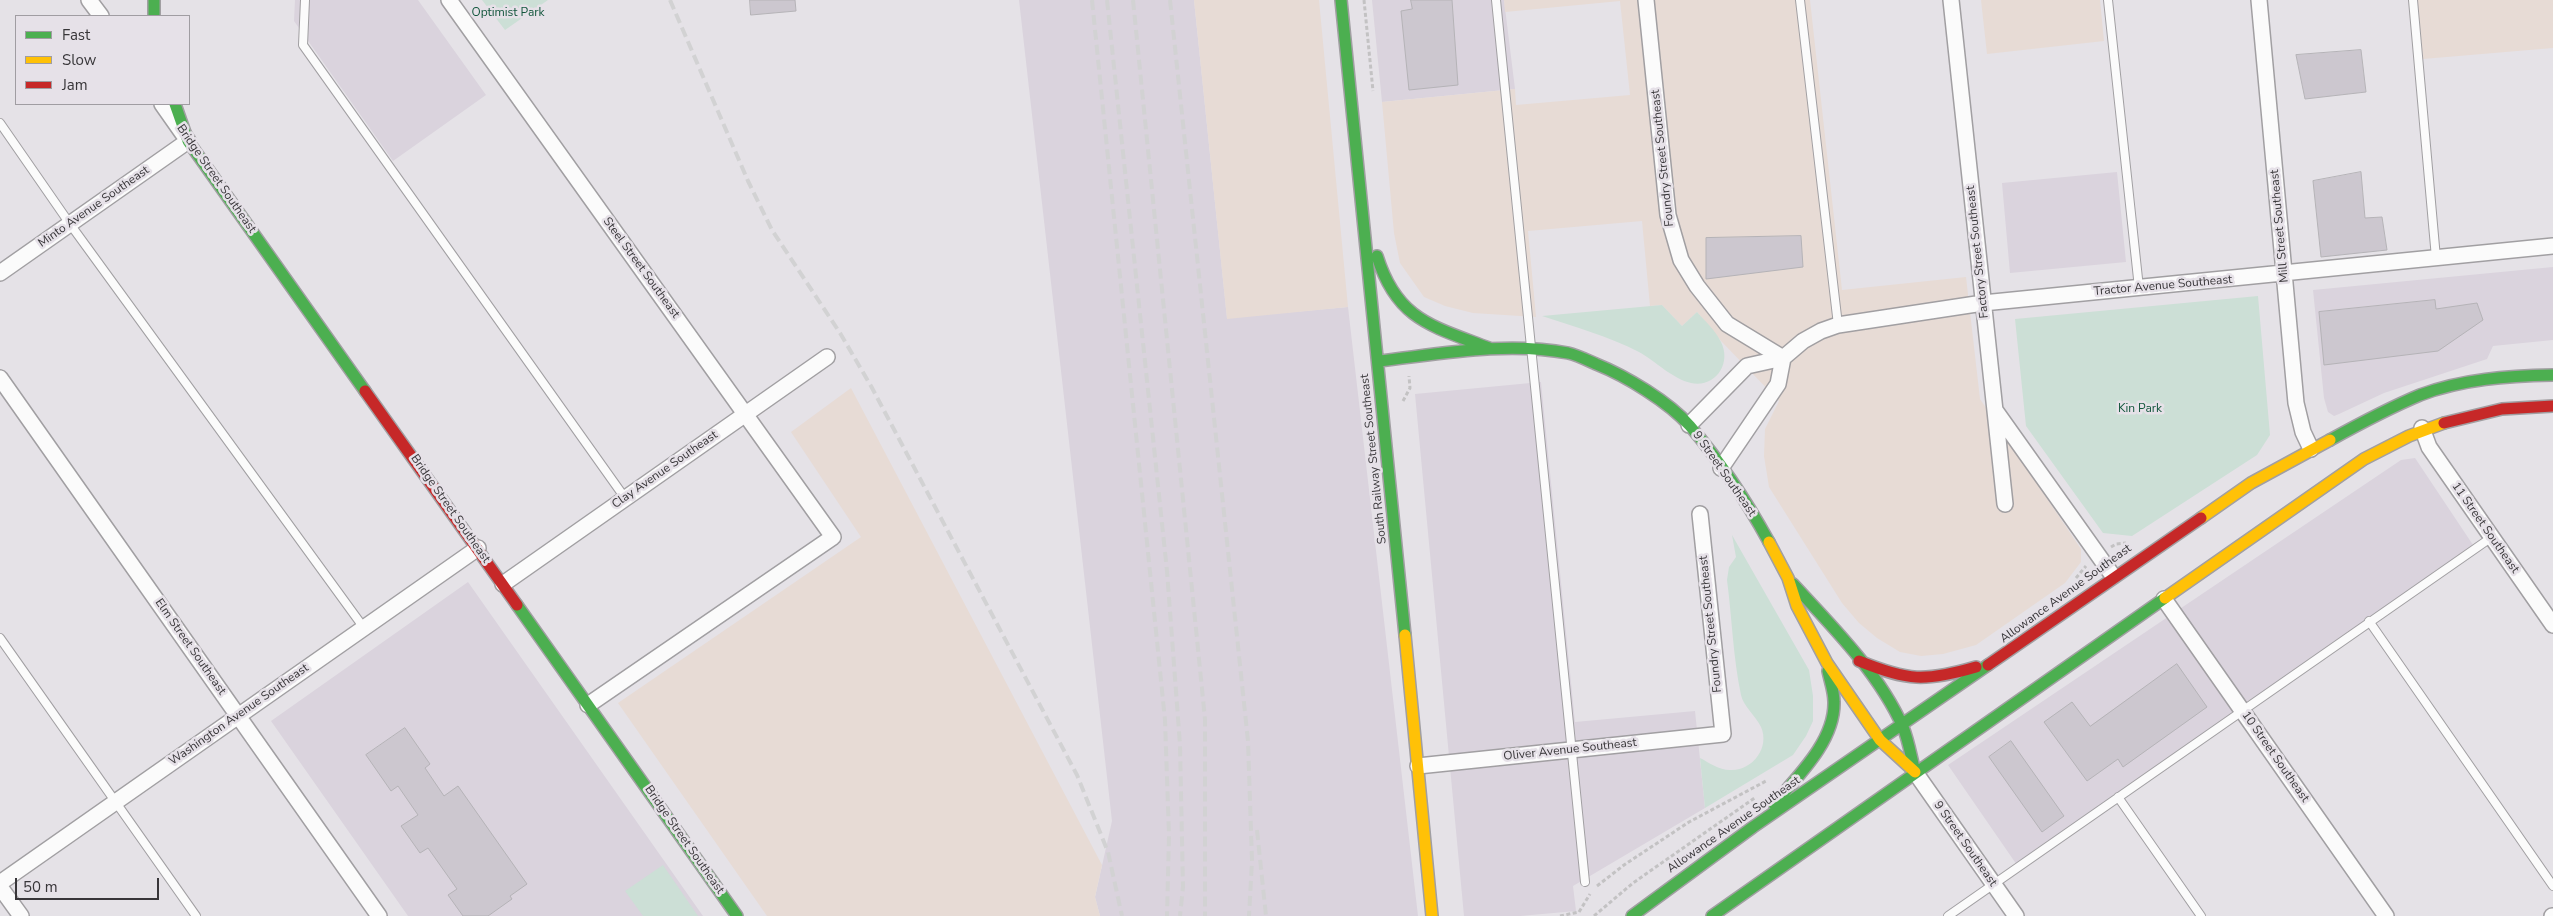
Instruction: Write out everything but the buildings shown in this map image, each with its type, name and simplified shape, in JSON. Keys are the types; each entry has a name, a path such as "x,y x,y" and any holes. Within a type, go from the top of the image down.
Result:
{"main road":[{"path":"154,0 154,15"},
{"name":"South Railway Street Southeast","path":"1341,0 1379,361 1432,916"},
{"path":"175,105 188,141"},
{"name":"Bridge Street Southeast","path":"188,141 737,916"},
{"path":"1358,175 1381,276 1396,301 1414,316 1491,349"},
{"name":"9 Street Southeast","path":"1379,361 1491,349 1531,349 1569,353 1611,370 1650,393 1689,426 1721,468 1758,523 1788,578 1797,606 1827,663 1880,740 1915,772"},
{"name":"Allowance Avenue Southeast","path":"1632,916 1753,827 1996,661 2113,576 2250,484 2311,449 2387,410 2435,390 2463,383 2509,376 2553,375"},
{"path":"1712,916 2364,459 2422,428 2479,412 2505,408 2553,406"},
{"name":"9 Street Southeast","path":"1788,578 1835,629 1902,726 1915,772"},
{"path":"1858,661 1897,676 1924,680 1943,677 1996,661"},
{"path":"1753,827 1814,757 1822,744 1834,705 1827,663"}],"street":[{"path":"90,0 100,15"},
{"name":"Steel Street Southeast","path":"449,0 833,537 588,705"},
{"name":"Foundry Street Southeast","path":"1646,0 1668,215 1680,260 1697,286 1727,324 1783,358"},
{"name":"Factory Street Southeast","path":"1951,0 1993,408 2005,504"},
{"name":"Mill Street Southeast","path":"2259,0 2296,402 2303,432 2311,449"},
{"name":"Bridge Street Southeast","path":"163,105 188,141"},
{"name":"Minto Avenue Southeast","path":"0,273 188,141"},
{"name":"Tractor Avenue Southeast","path":"1689,426 1747,366 1783,358 1803,341 1821,331 1838,325 1983,303 2285,275 2553,246"},
{"name":"Clay Avenue Southeast","path":"503,584 827,357"},
{"path":"1721,468 1778,384 1783,358"},
{"name":"Elm Street Southeast","path":"0,378 379,916"},
{"path":"1993,408 2113,576"},
{"name":"11 Street Southeast","path":"2422,428 2430,447 2553,625"},
{"name":"Foundry Street Southeast","path":"1700,514 1723,734"},
{"name":"Washington Avenue Southeast","path":"0,883 478,548"},
{"name":"10 Street Southeast","path":"2164,599 2386,916"},
{"name":"Oliver Avenue Southeast","path":"1418,766 1723,734"},
{"name":"9 Street Southeast","path":"1915,772 2016,916"},
{"path":"0,887 20,916"}],"lane":[{"path":"305,0 303,45 625,498"},
{"path":"1496,0 1585,882"},
{"path":"1800,0 1838,325"},
{"path":"2108,0 2139,288"},
{"path":"2412,0 2436,258"},
{"path":"0,123 70,224 364,628"},
{"path":"1948,916 2492,537"},
{"path":"2369,621 2553,886"},
{"path":"0,638 196,916"},
{"path":"2118,797 2201,916"}],"path":[{"path":"1364,0 1374,98"},
{"path":"1560,916 1579,912 1593,889 1603,880 1656,844 1690,822 1774,776"},
{"path":"1594,916 1633,883 1757,796"}],"shaded area":[{"path":"295,0 418,0 486,95 393,161 294,21"},
{"path":"1019,0 1194,0 1227,318 1348,307 1418,916 1100,916 1095,897 1112,821"},
{"path":"1194,0 1319,0 1348,307 1227,319"},
{"path":"1372,0 1504,0 1515,89 1382,102"},
{"path":"1504,0 1810,0 1842,290 1966,277 1980,399 2081,549 2081,562 2065,583 1976,645 1943,654 1921,656 1900,652 1877,638 1859,623 1842,603 1769,487 1764,456 1765,429 1779,401 1721,341 1697,312 1682,326 1662,305 1650,306 1642,221 1528,231 1536,317 1473,313 1445,306 1424,297 1400,263 1394,233 1382,102 1515,89 1516,105 1630,95 1620,1 1505,12"},
{"path":"1981,0 2100,0 2104,41 1987,54"},
{"path":"2417,0 2553,0 2553,48 2423,59"},
{"path":"2117,172 2126,262 2010,273 2002,183"},
{"path":"2553,267 2553,340 2493,346 2487,359 2384,393 2334,416 2328,412 2324,398 2313,290"},
{"path":"1541,382 1575,722 1695,711 1705,808 1573,886 1576,911 1520,916 1464,916 1415,394"},
{"path":"851,388 1102,865 1095,897 1100,916 767,916 618,703 861,537 791,432"},
{"path":"2415,458 2475,548 2019,868 1948,765 2401,460"},
{"path":"468,582 703,916 408,916 271,721"}],"green space":[{"name":"Optimist Park","path":"482,0 548,0 505,30"},
{"name":"Kin Park","path":"2258,296 2270,435 2257,455 2132,536 2103,533 2026,426 2015,319"},
{"path":"1662,305 1682,326 1697,312 1716,334 1724,350 1724,358 1723,366 1714,378 1700,384 1684,381 1627,346 1542,316"},
{"path":"1732,535 1809,670 1813,696 1813,721 1806,736 1793,755 1705,808 1700,758 1723,769 1740,769 1753,762 1758,756 1763,742 1761,727 1742,699 1738,681 1727,580 1729,567 1736,557"},
{"path":"663,865 698,916 643,916 625,891"}],"railway":[{"path":"670,0 748,181 772,230 840,333 871,386 1077,775 1108,852 1122,916"},
{"path":"1092,0 1165,720 1169,835 1167,916"},
{"path":"1107,0 1167,571 1180,745 1183,887 1180,916"},
{"path":"1133,0 1205,719 1205,916"},
{"path":"1170,0 1248,741 1252,861 1249,916"},
{"path":"1257,830 1266,916"}],"traffic: fast":[{"path":"154,0 154,15"},
{"path":"1341,0 1405,635"},
{"path":"175,105 188,141 365,391"},
{"path":"1377,256 1385,277 1395,294 1419,318 1450,333 1489,348"},
{"path":"1379,361 1449,352 1521,348 1568,353 1608,369 1659,399 1690,426 1732,482 1769,542"},
{"path":"2330,440 2397,405 2420,395 2452,385 2485,379 2553,375"},
{"path":"1793,584 1854,651 1881,688 1903,727 1915,772"},
{"path":"1712,916 2165,598"},
{"path":"517,605 737,916"},
{"path":"1632,916 1753,827 1988,665"},
{"path":"1774,804 1804,770 1822,744 1828,730 1833,716 1834,702 1828,671"}],"traffic: slow":[{"path":"2165,598 2364,459 2409,436 2444,423"},
{"path":"2201,518 2251,483 2330,440"},
{"path":"1769,542 1788,578 1797,606 1827,663 1880,740 1915,772"},
{"path":"1405,635 1432,916"}],"traffic: jam":[{"path":"365,391 517,605"},
{"path":"2444,423 2502,409 2553,406"},
{"path":"1988,665 2201,518"},
{"path":"1859,661 1904,676 1917,677 1943,675 1976,667"}]}
